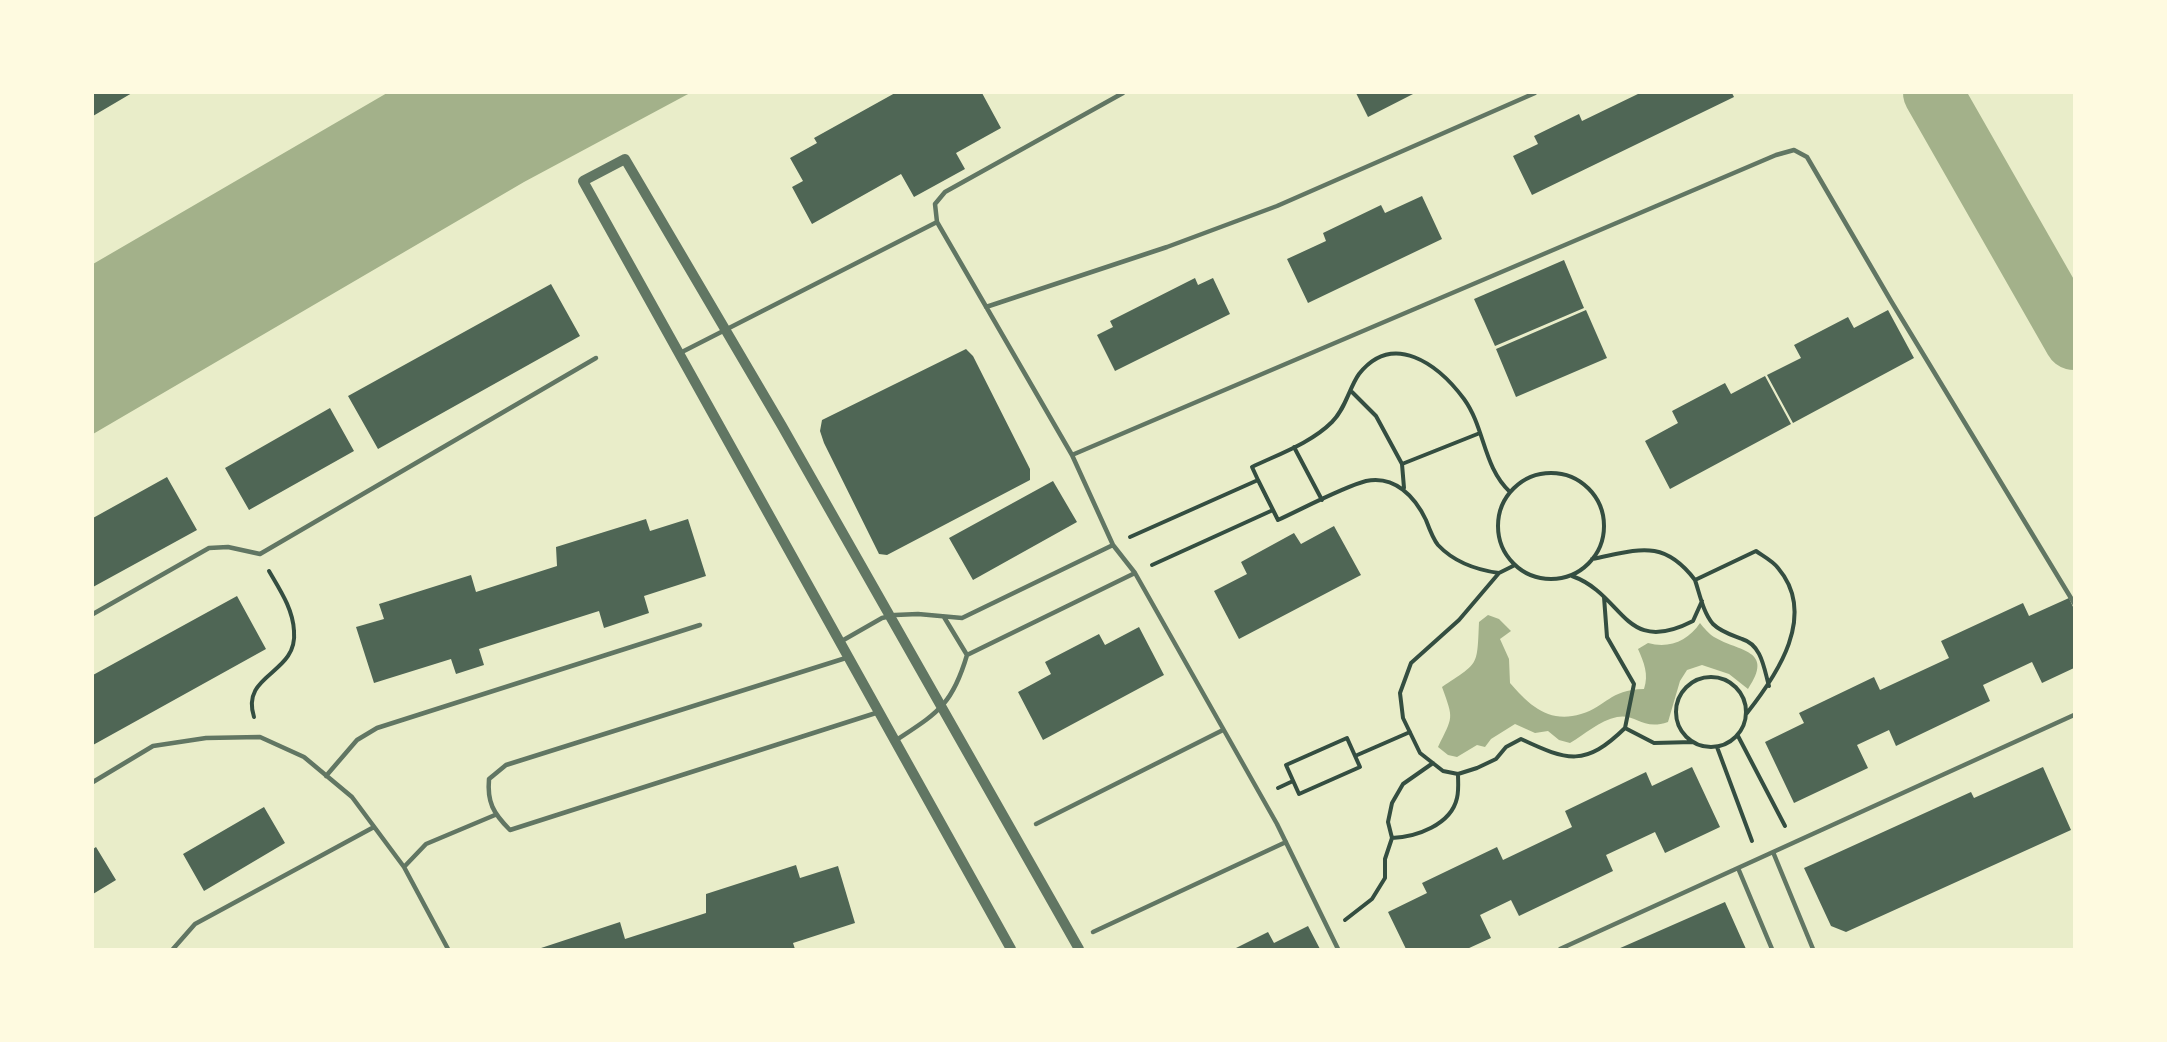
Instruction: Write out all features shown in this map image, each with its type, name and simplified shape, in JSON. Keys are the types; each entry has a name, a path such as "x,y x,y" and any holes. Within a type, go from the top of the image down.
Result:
{"street":[{"path":"1011,949 583,181 625,159 726,330 1079,949"}],"lane":[{"path":"1123,93 945,192 935,204 937,222 1072,454 1113,545 1135,573 1286,842 1338,949"},
{"path":"986,308 1167,247 1278,206 1535,93"},
{"path":"1072,454 1765,160 1794,150 1807,157 1891,302 2074,603"},
{"path":"679,354 937,222"},
{"path":"93,614 209,548 228,547 260,554 596,358"},
{"path":"840,642 890,616 918,614 962,618 1113,545"},
{"path":"895,741 942,708 957,686 967,655 1135,573"},
{"path":"944,617 967,655"},
{"path":"326,776 357,740 376,728 700,625"},
{"path":"849,657 506,765 489,778 488,797 495,815 510,830 879,712"},
{"path":"1560,949 2074,715"},
{"path":"1036,824 1223,730"},
{"path":"93,782 153,746 206,738 260,737 304,757 352,797 404,867 448,949"},
{"path":"404,867 426,844 495,815"},
{"path":"173,949 195,924 374,827"},
{"path":"1093,932 1286,842"},
{"path":"1773,852 1813,949"},
{"path":"1738,868 1772,949"}],"path":[{"path":"1499,573 1484,571 1461,562 1437,544 1422,511 1404,489 1388,481 1367,481 1278,520 1252,467 1294,447 1332,422 1352,392 1359,375 1380,355 1398,352 1416,358 1442,374 1464,400 1480,433 1491,468 1510,492"},
{"path":"1352,392 1376,416 1402,464 1404,489"},
{"path":"1402,464 1480,433"},
{"path":"1294,447 1322,500"},
{"path":"1571,576 1592,559 1603,537 1604,519 1599,503 1575,478 1549,474 1524,480 1510,492 1501,507 1497,525 1500,542 1508,558 1515,565 1536,578 1554,579 1571,576 1586,581 1604,596 1619,614 1641,630 1655,634 1693,621 1702,600"},
{"path":"1113,545 1258,480"},
{"path":"1135,573 1273,510"},
{"path":"1592,559 1656,549 1683,565 1695,580 1714,625 1732,636 1746,639 1761,655 1769,686"},
{"path":"1625,728 1654,743 1693,742 1705,747 1728,744 1738,735 1747,713 1769,686 1792,640 1793,609 1789,585 1778,567 1756,551 1695,580"},
{"path":"260,554 289,608 295,633 288,657 275,672 255,687 250,704 260,737"},
{"path":"1515,565 1499,573 1459,620 1411,663 1400,693 1404,718 1420,753 1443,771 1458,774 1496,759 1506,747 1521,739 1563,758 1581,759 1599,751 1625,728 1634,684 1607,637 1604,596"},
{"path":"1693,742 1678,726 1677,703 1681,693 1698,678 1721,677 1731,682 1746,701 1747,713"},
{"path":"1355,756 1410,732"},
{"path":"1738,735 1780,820 1797,841"},
{"path":"1347,738 1355,756 1360,767 1299,794 1286,765 1347,738"},
{"path":"1717,747 1745,819 1757,859"},
{"path":"1330,933 1372,899 1381,885 1385,878 1385,859 1392,838 1388,822 1392,803 1403,784 1433,764"},
{"path":"1392,838 1411,837 1430,828 1447,815 1457,799 1458,774"}],"shaded area":[{"path":"387,93 690,93 524,182 93,434 93,264"},
{"path":"1488,615 1499,619 1511,631 1500,639 1509,659 1510,683 1532,705 1549,714 1559,716 1581,714 1615,695 1644,689 1646,673 1638,649 1648,643 1663,645 1677,642 1690,635 1700,623 1714,637 1750,654 1756,659 1758,666 1748,689 1729,674 1702,665 1687,670 1680,681 1668,722 1652,724 1624,716 1617,717 1598,724 1570,743 1559,740 1548,731 1535,733 1515,724 1491,739 1485,747 1477,745 1457,757 1448,755 1438,747 1450,718 1449,706 1442,687 1463,673 1474,662 1478,648 1479,622"}],"building":[{"path":"93,93 132,93 93,116"},
{"path":"895,93 982,93 1001,128 956,153 965,169 914,197 901,174 812,224 792,187 803,181 790,158 817,143 814,138"},
{"path":"1356,93 1415,93 1368,117"},
{"path":"1640,93 1732,93 1734,97 1532,195 1513,156 1538,144 1534,136 1579,114 1582,121"},
{"path":"1422,196 1442,239 1308,303 1287,259 1326,241 1323,233 1381,205 1385,213"},
{"path":"1564,260 1584,308 1495,346 1474,299"},
{"path":"1195,278 1198,285 1213,278 1230,314 1115,371 1097,335 1113,327 1110,321"},
{"path":"551,284 580,336 378,449 348,396"},
{"path":"1586,310 1607,358 1516,397 1496,349"},
{"path":"1888,310 1914,358 1793,423 1767,375 1801,358 1794,345 1848,317 1854,328"},
{"path":"966,349 973,356 1030,469 1030,480 887,555 879,554 824,443 820,431 822,420"},
{"path":"1765,376 1791,424 1670,489 1645,441 1678,423 1672,411 1725,383 1731,394"},
{"path":"330,408 354,451 249,510 225,468"},
{"path":"167,477 197,530 93,587 93,518"},
{"path":"1053,481 1077,522 973,580 949,538"},
{"path":"646,519 650,531 688,519 706,576 644,596 649,613 604,628 599,611 479,649 484,665 456,674 451,659 374,683 356,627 384,619 379,604 471,575 476,592 557,566 556,547"},
{"path":"1334,526 1361,575 1239,639 1214,591 1247,574 1241,562 1294,533 1301,544"},
{"path":"237,596 266,649 93,745 93,675"},
{"path":"2069,598 2074,609 2074,668 2042,683 2032,662 1983,685 1990,701 1896,746 1889,730 1857,745 1868,768 1794,803 1765,742 1804,723 1799,713 1874,677 1880,690 1949,658 1941,641 2023,603 2029,616"},
{"path":"1139,627 1164,675 1043,740 1018,692 1051,674 1045,662 1099,634 1105,645"},
{"path":"1692,767 1720,827 1665,853 1655,832 1606,855 1613,871 1519,916 1511,900 1480,915 1491,938 1467,949 1406,949 1388,912 1427,893 1422,883 1497,847 1503,860 1572,827 1565,811 1646,772 1652,786"},
{"path":"2043,767 2071,830 1846,932 1831,926 1804,868 1971,792 1974,798"},
{"path":"264,807 285,843 204,891 183,854"},
{"path":"96,847 116,880 93,894 93,849"},
{"path":"796,865 800,878 838,866 855,923 793,943 795,949 538,949 620,922 625,939 706,913 706,894"},
{"path":"1725,902 1746,949 1618,949"},
{"path":"1308,926 1320,949 1234,949 1268,932 1274,943"}],"waterway":[{"path":"1933,93 2074,340"}]}
